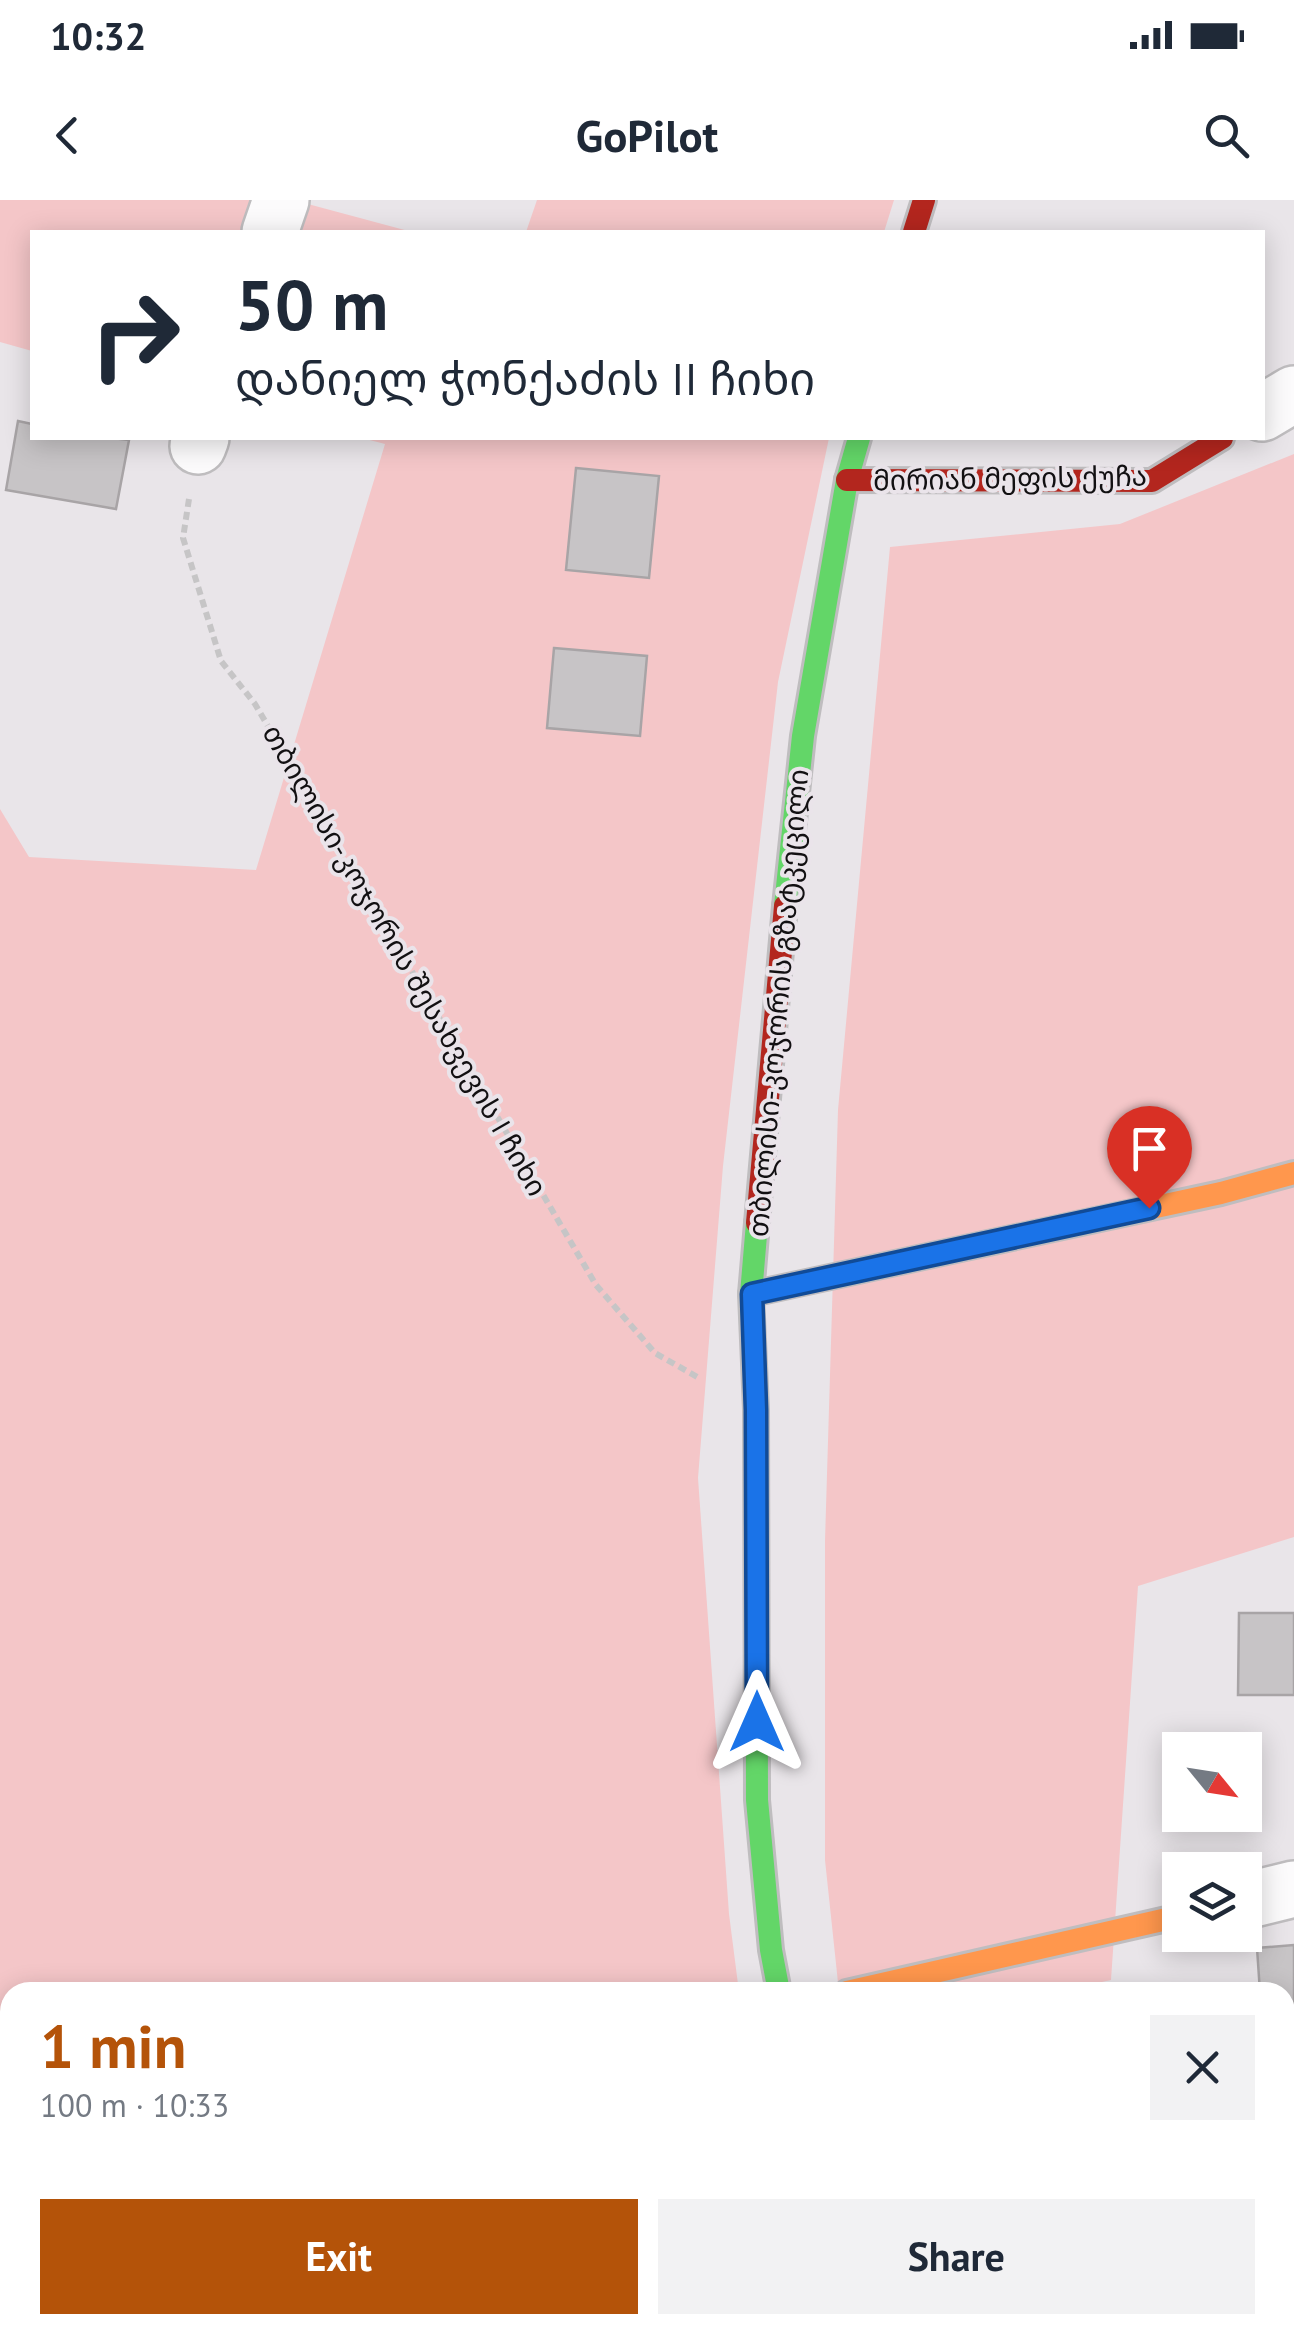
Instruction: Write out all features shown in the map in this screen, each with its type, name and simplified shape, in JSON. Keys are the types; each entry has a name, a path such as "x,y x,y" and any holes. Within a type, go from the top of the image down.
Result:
{"main road":[{"path":"915,230 924,200"},
{"name":"თბილისი-კოჯორის გზატკეცილი","path":"777,1982 757,1800 752,1294 803,736 847,480 858,440"},
{"name":"მირიან მეფის ქუჩა","path":"847,480 1152,481 1219,440"},
{"path":"752,1294 1222,1193 1294,1173"},
{"path":"892,1982 1162,1920"}],"street":[{"path":"271,230 281,200"},
{"path":"1265,411 1294,394"},
{"path":"1262,1897 1294,1890"}],"path":[{"name":"თბილისი-კოჯორის შესახვევის I ჩიხი","path":"200,442 183,538 220,660 255,704 596,1284 654,1353 756,1410"}],"shaded area":[{"path":"0,200 293,200 405,230 30,230 30,350 0,342"},
{"path":"537,200 894,200 885,230 527,230"},
{"path":"370,440 829,440 778,682 723,1166 698,1478 729,1914 738,1982 0,1982 0,809 29,857 256,870 385,444"},
{"path":"1294,454 1294,1537 1138,1586 1111,1980 838,1982 825,1860 825,1541 838,1110 890,547 1120,524"}],"building":[{"path":"18,421 30,424 30,440 129,440 116,509 6,490"},
{"path":"576,468 659,476 649,578 566,570"},
{"path":"554,648 647,656 640,736 547,728"},
{"path":"1239,1613 1294,1613 1294,1695 1238,1695"},
{"path":"1294,1945 1294,1982 1259,1982 1257,1952 1262,1952 1262,1948"}],"traffic: fast":[{"path":"785,906 803,736 847,480 858,440"},
{"path":"757,1223 751,1294 756,1410 757,1800 777,1982"}],"traffic: slow":[{"path":"751,1294 1221,1193 1294,1173"},
{"path":"891,1982 1162,1920"}],"traffic: jam":[{"path":"915,230 924,200"},
{"path":"847,480 1152,481 1219,440"},
{"path":"757,1223 785,906"}],"route":[{"path":"757,1722 752,1294 1149,1208"}]}
